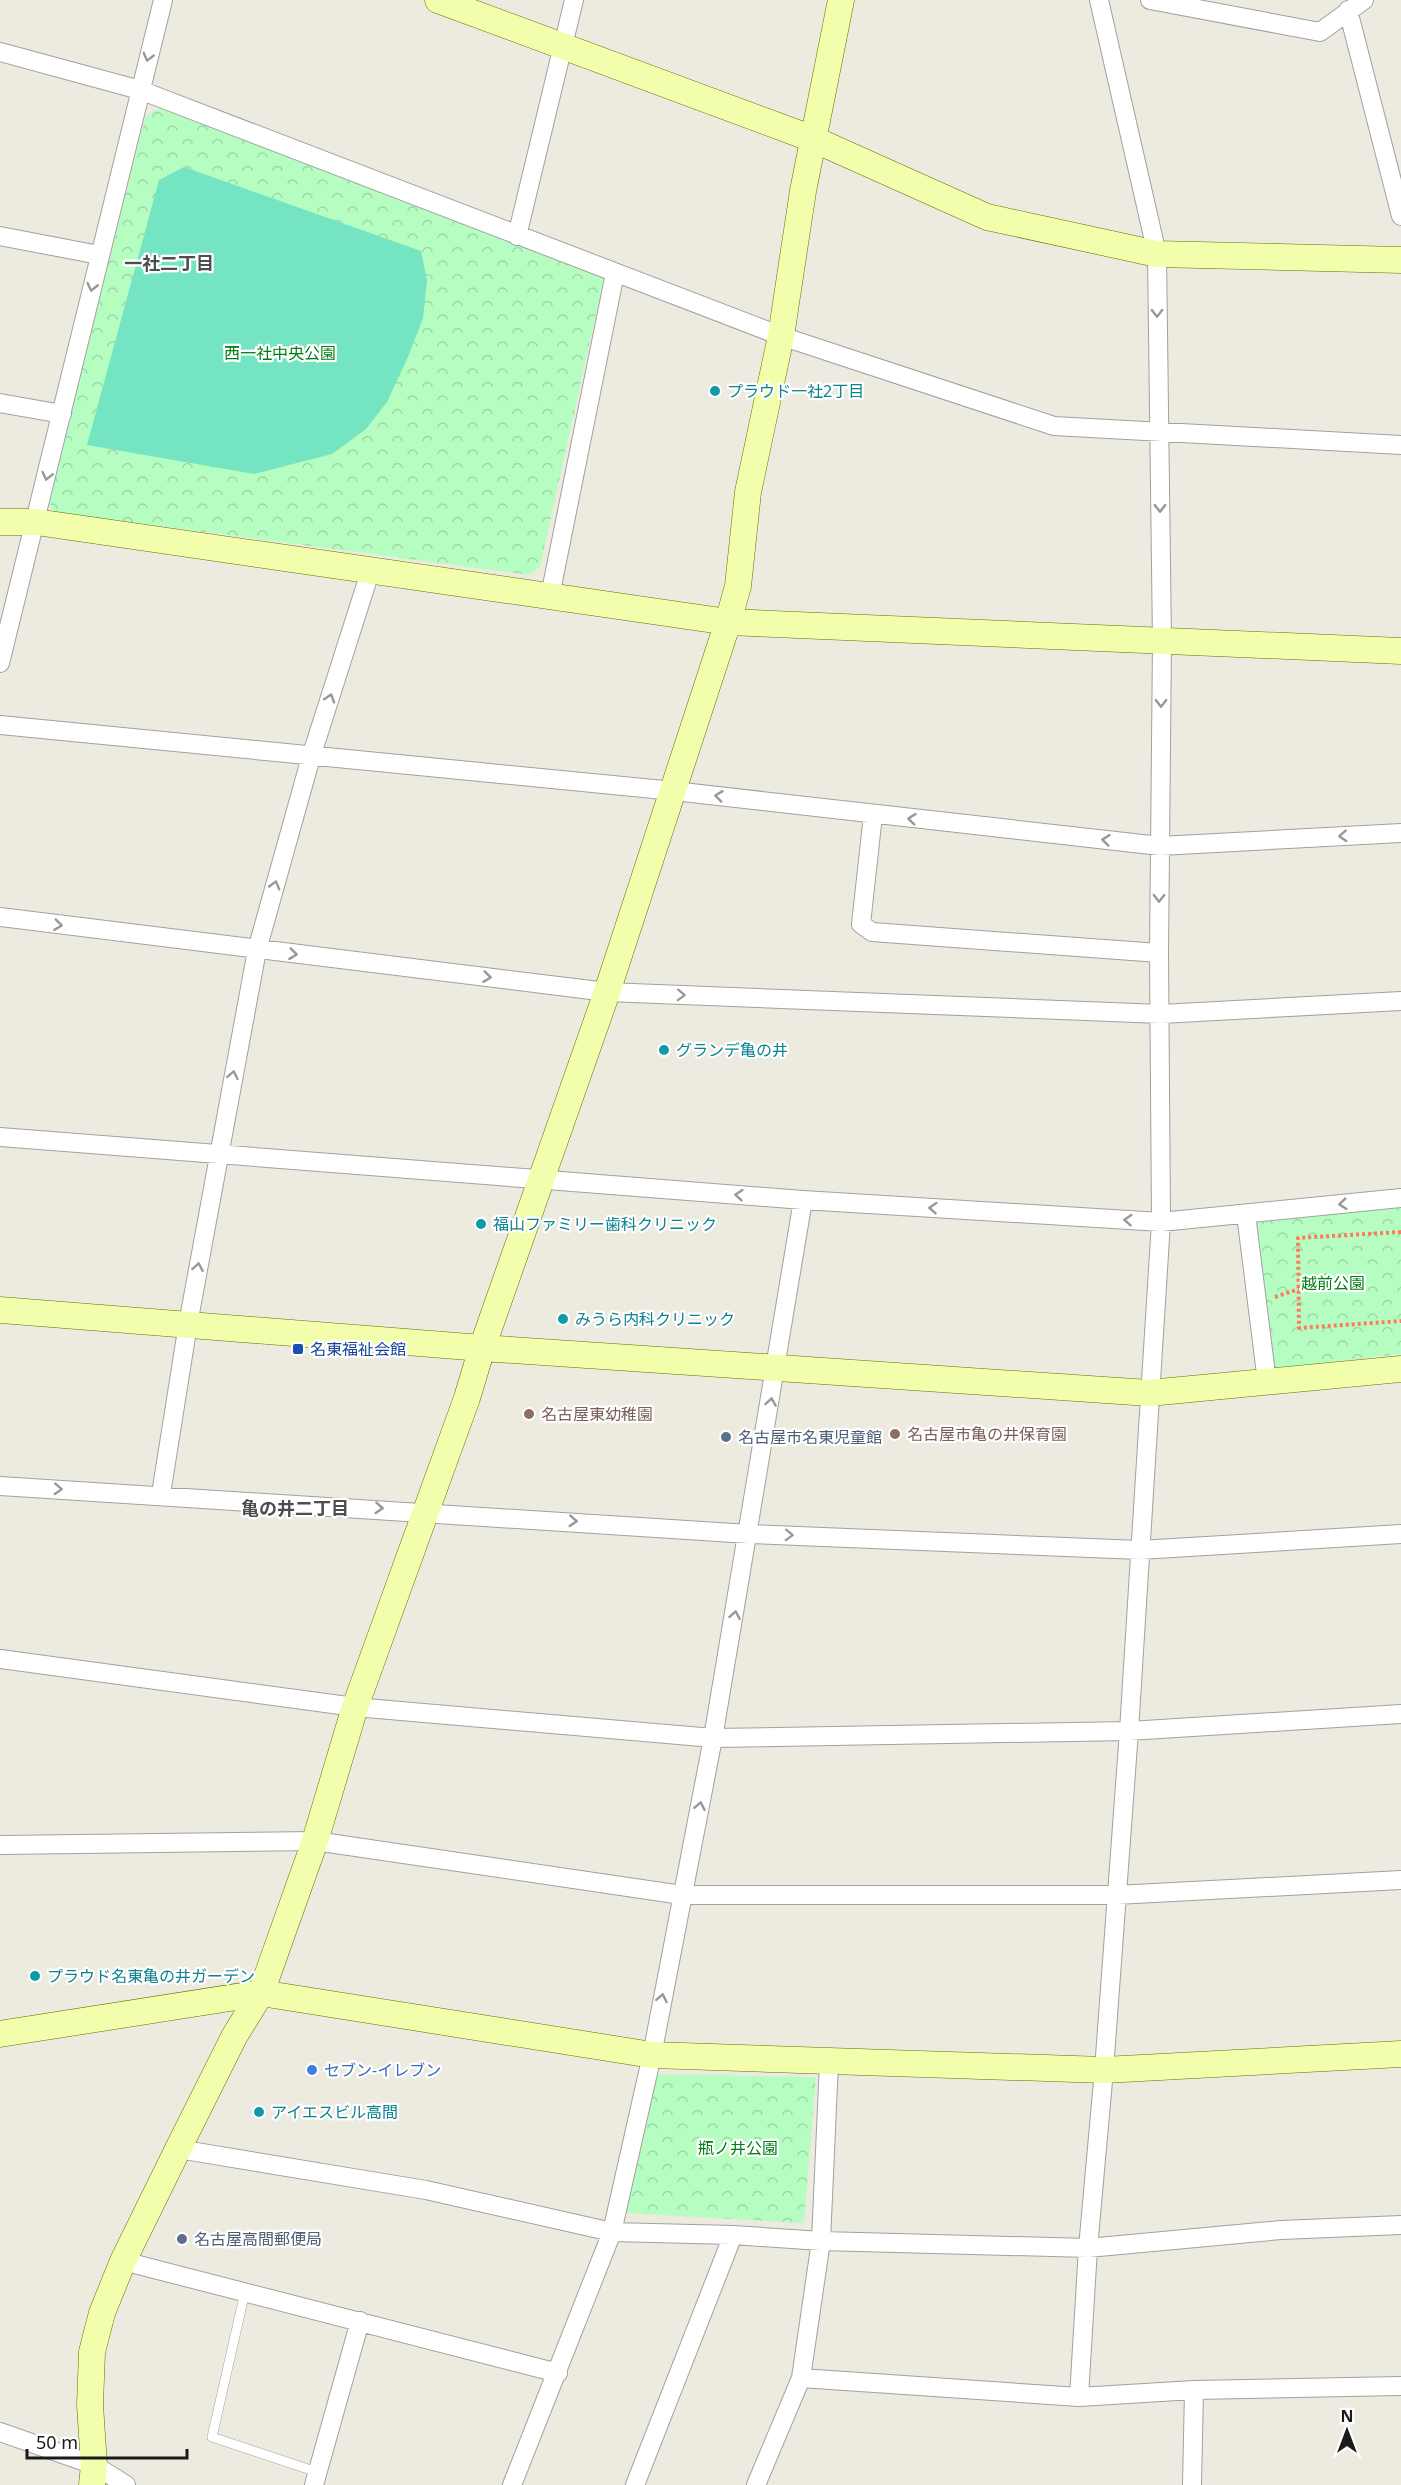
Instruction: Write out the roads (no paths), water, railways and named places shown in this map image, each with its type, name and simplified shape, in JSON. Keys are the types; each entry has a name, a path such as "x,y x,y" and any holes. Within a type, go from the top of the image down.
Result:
{"street":[{"path":"0,663 163,0"},
{"path":"438,0 813,139 987,218 1157,254 1401,260"},
{"path":"517,236 574,0"},
{"path":"93,2475 90,2405 92,2352 102,2313 123,2261 178,2149 236,2035 261,1993 315,1841 355,1707 427,1511 607,992 728,622 738,586 748,492 781,336 813,139 841,0"},
{"path":"1079,2397 1088,2248 1104,2070 1129,1731 1161,1222 1159,953 1162,642 1157,254 1099,0"},
{"path":"1150,0 1320,32 1356,5 1401,216"},
{"path":"0,52 140,90 781,336 1054,426 1401,445"},
{"path":"0,236 99,255"},
{"path":"550,596 615,273"},
{"path":"0,402 62,414"},
{"path":"0,522 36,522 728,622 1401,651"},
{"path":"161,1494 188,1324 257,950 311,757 371,569"},
{"path":"0,725 674,791 1160,846 1401,833"},
{"path":"873,815 861,924 872,932 1159,953"},
{"path":"0,917 607,992 1161,1014 1401,1001"},
{"path":"0,1137 803,1200 1161,1222 1401,1198"},
{"path":"512,2485 612,2232 652,2055 713,1738 777,1367 803,1200"},
{"path":"1246,1214 1267,1382"},
{"path":"0,1310 482,1348 1149,1393 1401,1369"},
{"path":"0,1486 427,1511 749,1534 1140,1550 1401,1534"},
{"path":"0,1659 355,1707 713,1738 1129,1731 1401,1714"},
{"path":"0,1845 315,1841 682,1895 1116,1895 1401,1880"},
{"path":"0,2034 261,1993 652,2055 1104,2070 1401,2054"},
{"path":"756,2485 801,2378 821,2241 829,2062"},
{"path":"178,2149 426,2190 612,2232 733,2235 821,2241 1088,2248 1281,2230 1401,2225"},
{"path":"635,2485 733,2235"},
{"path":"123,2261 558,2373"},
{"path":"316,2479 360,2321"},
{"path":"801,2378 1079,2397 1194,2390 1401,2386"},
{"path":"1192,2485 1194,2390"},
{"path":"0,2432 93,2475 126,2485"}],"lane":[{"path":"245,2292 212,2437 316,2479"}],"place":[{"name":"プラウド一社2丁目","path":"715,391"},
{"name":"グランデ亀の井","path":"664,1050"},
{"name":"福山ファミリー歯科クリニック","path":"481,1224"},
{"name":"みうら内科クリニック","path":"563,1319"},
{"name":"名東福祉会館","path":"298,1349"},
{"name":"名古屋東幼稚園","path":"529,1414"},
{"name":"名古屋市亀の井保育園","path":"895,1434"},
{"name":"名古屋市名東児童館","path":"726,1437"},
{"name":"プラウド名東亀の井ガーデン","path":"35,1976"},
{"name":"セブン-イレブン","path":"312,2070"},
{"name":"アイエスビル高間","path":"259,2112"},
{"name":"名古屋高間郵便局","path":"182,2239"}],"district":[{"name":"一社二丁目","path":"169,263"},
{"name":"亀の井二丁目","path":"295,1508"}],"park label":[{"name":"西一社中央公園","path":"280,353"},
{"name":"越前公園","path":"1333,1283"},
{"name":"瓶ノ井公園","path":"738,2148"}]}
